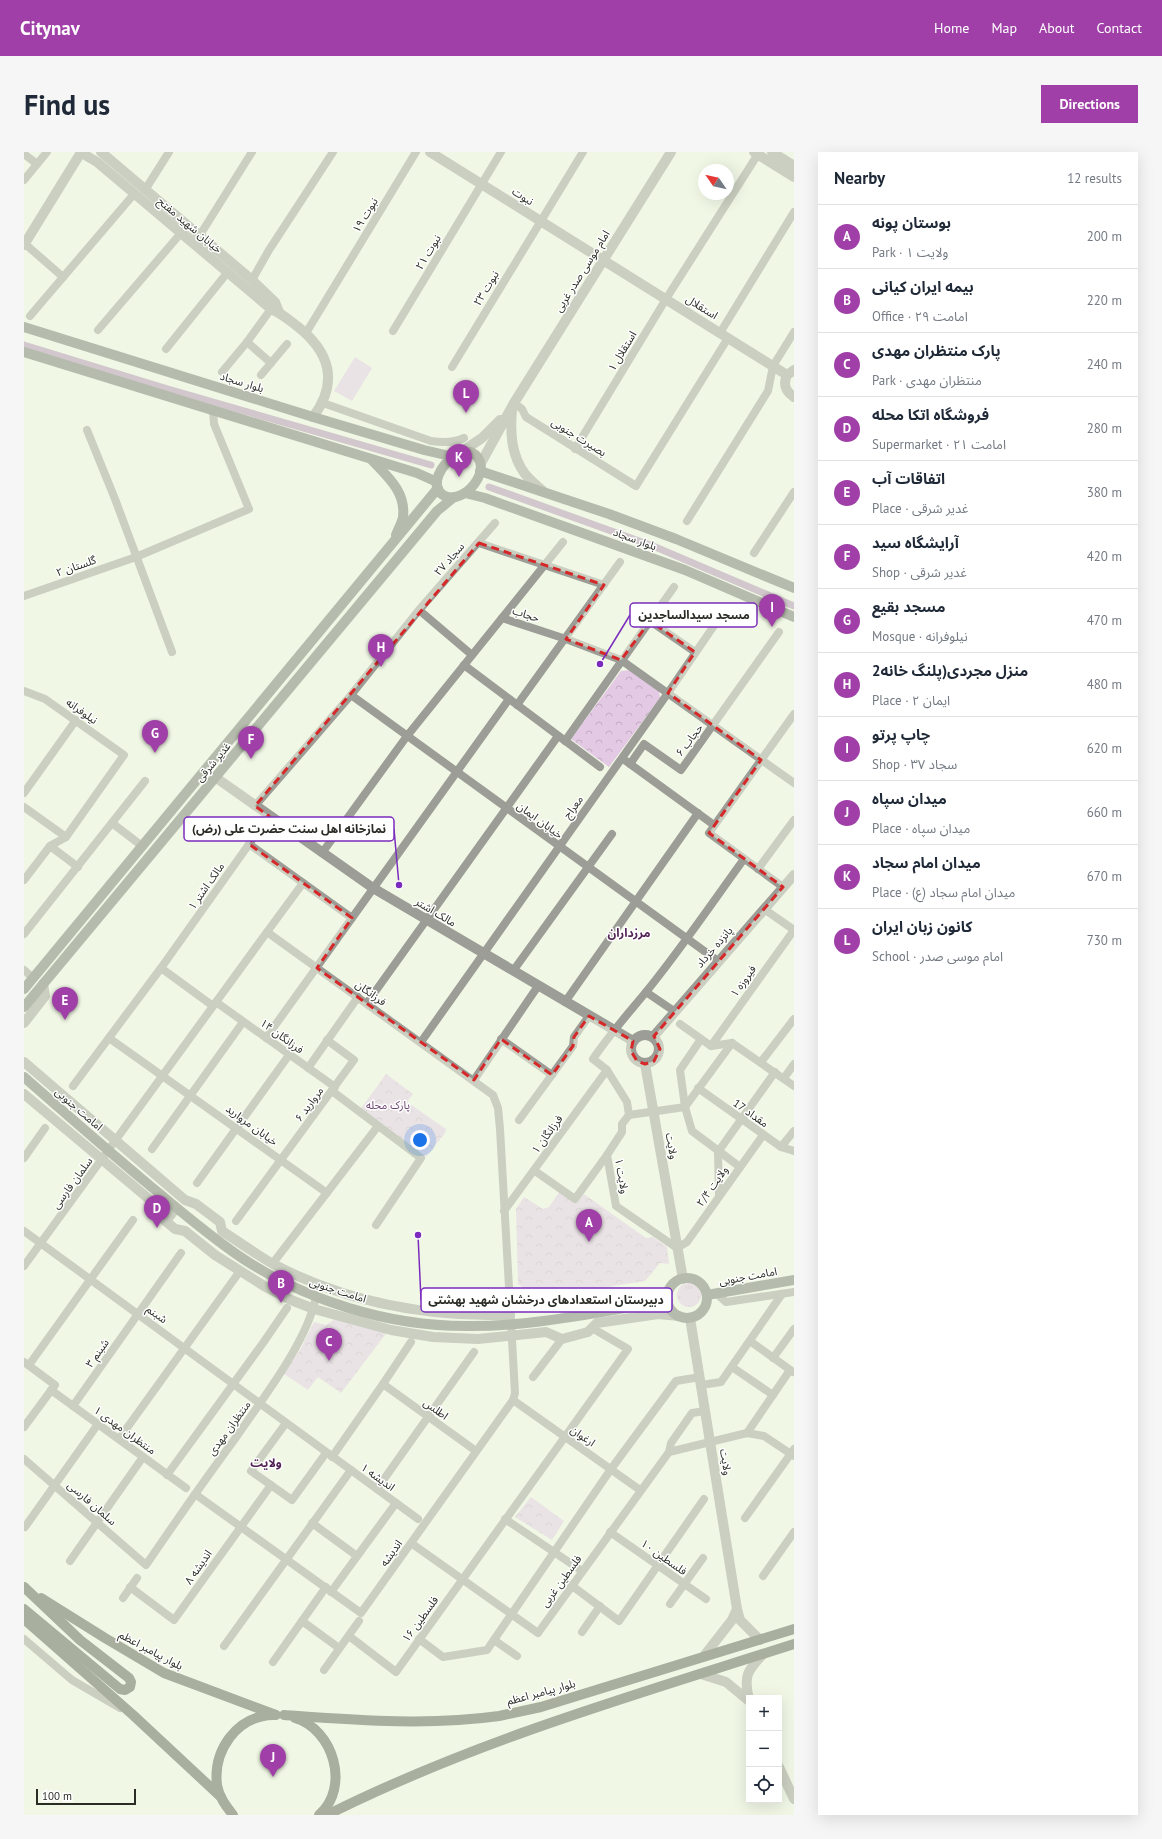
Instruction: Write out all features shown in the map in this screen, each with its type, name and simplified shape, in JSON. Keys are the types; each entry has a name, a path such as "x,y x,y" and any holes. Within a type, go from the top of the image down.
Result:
{"main road":[{"name":"بلوار سجاد","path":"24,327 424,450 456,455"},
{"path":"24,352 417,473 437,485 441,494 447,497 454,497 465,493 472,487 481,467 477,456 471,452 456,455 446,462 441,471 437,485"},
{"path":"371,459 391,480 403,500 403,518 392,546"},
{"name":"بلوار سجاد","path":"481,467 543,492 676,539 794,588"},
{"name":"غدیر شرقی","path":"24,989 392,546 437,485"},
{"name":"بلوار سجاد","path":"465,493 485,498 685,570 794,617"},
{"name":"غدیر شرقی","path":"24,1007 437,511 454,497"},
{"path":"205,770 215,777"},
{"name":"امامت جنوبی","path":"24,1077 197,1226 243,1259 316,1297 360,1311 397,1320 435,1325 465,1326 511,1331 668,1301"},
{"path":"689,1278 701,1284 711,1294 704,1308 696,1316 690,1318 679,1316 671,1310 668,1301 669,1292 672,1286 683,1279 689,1278"},
{"name":"امامت جنوبی","path":"711,1294 794,1280"},
{"path":"24,1587 80,1640 129,1678 131,1682 130,1687 125,1690 120,1689 24,1609"},
{"name":"بلوار پیامبر اعظم","path":"24,1587 164,1673 280,1715 344,1720 461,1720 499,1716 541,1707 794,1629"},
{"path":"24,1619 133,1715 221,1797"},
{"path":"327,1815 474,1749 589,1708 794,1644"},
{"path":"233,1815 224,1805 217,1787 216,1768 221,1749 232,1733 247,1722 265,1715 280,1715 302,1720 317,1730 328,1744 334,1762 335,1780 331,1797 319,1815"}],"street":[{"path":"24,180 47,152"},
{"name":"خیابان شهید مفتح","path":"101,152 252,280 275,302 275,310"},
{"path":"146,190 169,152"},
{"path":"252,280 269,250 308,193 333,152"},
{"name":"نبوت ۱۹","path":"306,333 416,152"},
{"name":"نبوت","path":"430,152 604,260"},
{"name":"نبوت ۲۱","path":"393,331 501,152"},
{"name":"نبوت ۲۳","path":"452,367 540,220 583,152"},
{"name":"امام موسی صدر غربی","path":"513,405 670,152"},
{"path":"772,152 794,166"},
{"path":"63,277 24,244 83,153"},
{"name":"خیابان شهید مفتح","path":"83,153 97,162 227,273 306,333 316,344 327,368 328,380 323,403 313,417"},
{"path":"200,236 252,153"},
{"path":"756,153 794,177"},
{"name":"استقلال ۱","path":"576,449 756,153"},
{"path":"24,154 37,164"},
{"path":"30,316 134,194"},
{"path":"724,335 755,274 794,212"},
{"path":"98,330 181,233"},
{"name":"استقلال","path":"604,260 773,366 790,372"},
{"path":"166,349 227,273"},
{"path":"222,372 275,310"},
{"path":"687,521 768,391 773,366 794,332"},
{"name":"بصیرت جنوبی","path":"513,405 522,409 526,417 636,486 679,417 724,335"},
{"path":"247,342 271,362"},
{"path":"261,375 287,344"},
{"path":"790,372 784,384 786,389 794,397"},
{"path":"323,403 431,441 452,442 464,438"},
{"path":"456,455 482,438 496,425 513,405"},
{"path":"481,467 513,405"},
{"path":"513,405 511,433 516,456 525,473 543,492"},
{"name":"گلستان ۲","path":"24,596 136,557 249,509 214,424 213,411"},
{"path":"87,430 172,652"},
{"path":"754,553 794,492"},
{"name":"سجاد ۲۷","path":"255,806 350,695 419,610 495,523"},
{"path":"479,542 604,585"},
{"path":"502,618 563,542"},
{"path":"517,705 620,562"},
{"path":"367,1003 507,809 562,739 674,587"},
{"path":"419,610 472,655"},
{"name":"معراج","path":"421,1042 724,612"},
{"name":"حجاب","path":"322,853 407,736 502,618 566,639 621,660 794,784"},
{"path":"650,621 695,652"},
{"path":"714,726 779,632"},
{"path":"464,665 600,767"},
{"name":"نیلوفرانه","path":"24,691 45,699 124,755 66,837"},
{"name":"خیابان ایمان","path":"350,695 718,961"},
{"path":"266,1038 318,968 373,888 509,699"},
{"path":"783,887 709,833 794,714"},
{"path":"24,793 27,783 76,720"},
{"name":"حجاب ۶","path":"630,764 644,744 681,770 714,726"},
{"path":"622,758 714,825"},
{"name":"مالک اشتر","path":"215,777 373,888 426,921 633,1041"},
{"path":"24,934 144,781"},
{"path":"24,807 66,837 50,846 24,880"},
{"path":"565,1002 698,813"},
{"name":"مالک اشتر ۱","path":"73,1086 161,968 269,816"},
{"path":"758,869 794,820"},
{"path":"112,823 142,846"},
{"path":"513,972 612,834"},
{"path":"249,844 352,918"},
{"path":"50,846 78,867"},
{"path":"629,1115 627,1102 607,1070 593,1059 613,1030 646,992 744,859"},
{"name":"پانزده خرداد","path":"653,1037 674,1011 794,875"},
{"path":"109,1151 302,883"},
{"path":"764,909 794,930"},
{"name":"فیروزه ۱","path":"711,1046 794,930"},
{"name":"فرزانگان","path":"267,932 493,1095 498,1108 511,1331"},
{"name":"فرزانگان ۱۴","path":"161,968 289,1054 378,1126 421,1158 376,1225"},
{"path":"24,970 34,978"},
{"path":"24,1022 44,996 43,984"},
{"path":"474,1080 538,986"},
{"path":"646,992 674,1011"},
{"path":"308,1068 358,997"},
{"path":"519,1120 573,1046 574,1037 589,1016"},
{"path":"761,1062 794,1019"},
{"path":"152,1149 243,1022"},
{"path":"680,1024 711,1046 732,1043 794,1086"},
{"path":"644,1034 653,1037 659,1044 659,1053 654,1061 645,1064 637,1061 632,1055 631,1047 633,1041 644,1034"},
{"name":"خیابان مروارید","path":"109,1038 282,1160 327,1194"},
{"path":"501,1039 552,1075"},
{"path":"701,1039 680,1070 685,1107 692,1131 740,1167"},
{"name":"مروارید ۶","path":"236,1221 354,1060 327,1040"},
{"path":"607,1155 622,1132 622,1124 629,1115 685,1107 732,1043"},
{"path":"197,1183 289,1054"},
{"name":"ولایت","path":"645,1064 683,1279"},
{"path":"784,1078 794,1064"},
{"path":"25,1066 185,1200 196,1204 220,1222 222,1232 273,1263 313,1282 363,1300 406,1309 463,1314 510,1314"},
{"name":"فرزانگان ۱","path":"504,1211 535,1171 607,1070"},
{"path":"719,1196 718,1152 775,1072"},
{"name":"مقداد 17","path":"698,1088 763,1135 782,1147 794,1151"},
{"path":"24,1094 153,1202 156,1213 175,1229 184,1232 215,1255 264,1286 291,1300 314,1309 391,1330 433,1337 478,1339 511,1331 546,1332 562,1339"},
{"path":"273,1263 378,1126"},
{"path":"24,1158 45,1128"},
{"path":"782,1147 794,1132"},
{"name":"ولایت ۲/۴","path":"677,1248 687,1242 763,1135"},
{"name":"سلمان فارسی","path":"24,1266 109,1151"},
{"name":"ولایت ۱","path":"535,1171 575,1199 607,1155"},
{"name":"ولایت ۱","path":"607,1155 616,1206 677,1248"},
{"path":"166,1221 176,1208"},
{"path":"197,1226 206,1213"},
{"path":"26,1364 92,1280 133,1220"},
{"name":"شبنم","path":"24,1231 286,1423"},
{"name":"شبنم ۳","path":"73,1406 181,1253"},
{"path":"119,1439 240,1271"},
{"path":"306,1293 313,1282"},
{"path":"711,1294 726,1302 794,1292"},
{"path":"419,1639 443,1657 487,1650 611,1469 676,1381 721,1382 782,1294"},
{"name":"منتظران مهدی","path":"146,1565 260,1403 298,1341 314,1309 316,1297"},
{"path":"167,1475 234,1384 287,1308"},
{"path":"533,1377 562,1339 588,1332 597,1323 658,1314 679,1316"},
{"name":"ولایت","path":"690,1318 737,1610"},
{"name":"فلسطین ۱۶","path":"349,1636 396,1672 628,1349 592,1328"},
{"path":"773,1358 794,1329"},
{"path":"511,1331 515,1393 513,1400"},
{"path":"747,1433 773,1395 792,1372 750,1341"},
{"path":"286,1423 252,1471 292,1500 329,1455 383,1384 411,1342"},
{"path":"377,1489 474,1352"},
{"name":"منتظران مهدی ۱","path":"26,1364 73,1406 186,1488"},
{"path":"732,1367 773,1395"},
{"name":"اطلس","path":"383,1384 476,1451"},
{"path":"24,1427 53,1387"},
{"name":"ارغوان","path":"513,1400 640,1490"},
{"name":"اندیشه","path":"195,1494 361,1613 513,1400"},
{"name":"فلسطین غربی","path":"411,1543 538,1633 571,1585 669,1452 672,1443 692,1413 705,1411"},
{"name":"اندیشه ۱","path":"286,1423 418,1519"},
{"path":"24,1527 98,1424"},
{"path":"669,1452 747,1433 764,1436 793,1453 744,1518"},
{"path":"70,1561 143,1457"},
{"name":"سلمان فارسی","path":"24,1459 146,1565"},
{"path":"224,1646 350,1470"},
{"name":"اندیشه ۸","path":"130,1587 174,1620 271,1485"},
{"path":"571,1585 619,1621 704,1499"},
{"path":"272,1662 302,1621 357,1556 396,1503"},
{"path":"505,1520 582,1571"},
{"path":"312,1523 357,1556"},
{"name":"فلسطین ۱۰","path":"610,1532 706,1599"},
{"path":"763,1576 794,1532"},
{"path":"670,1604 702,1558"},
{"path":"122,1598 137,1578"},
{"path":"582,1632 600,1606"},
{"path":"737,1610 740,1620 760,1640"},
{"path":"704,1656 732,1620 737,1610"},
{"path":"302,1621 339,1648"},
{"path":"324,1670 359,1621"},
{"path":"24,1639 72,1680 133,1715"},
{"path":"494,1640 517,1656"},
{"path":"748,1695 746,1678 749,1669 763,1654"},
{"path":"701,1674 726,1682 735,1687 746,1697"},
{"path":"782,1773 794,1799"}],"highlighted area":[{"path":"479,543 604,585 566,639 621,660 650,621 695,652 668,693 761,760 709,833 783,887 654,1036 660,1049 654,1061 645,1064 637,1061 631,1051 633,1041 589,1016 574,1037 573,1046 552,1075 501,1039 474,1080 317,968 352,918 249,844 269,816 255,806"}],"green space":[{"path":"355,357 372,368 352,401 334,391"},
{"path":"631,670 659,691 660,698 609,767 571,739 621,671"},
{"name":"پارک محله","path":"386,1074 413,1094 407,1102 446,1129 445,1133 426,1157 360,1110"},
{"path":"560,1191 577,1203 584,1194 646,1238 653,1237 667,1247 669,1264 660,1263 645,1281 538,1298 518,1284 516,1209 524,1197 543,1209 549,1207"},
{"path":"689,1283 698,1286 701,1295 698,1304 689,1307 680,1304 677,1295 680,1286"},
{"path":"336,1318 388,1331 341,1393 318,1377 308,1390 284,1374 301,1348 314,1322 326,1325"},
{"path":"531,1497 564,1521 552,1540 515,1517"}],"waterway":[{"path":"24,345 168,389 431,465"},
{"path":"489,487 653,546 794,606"}],"place":[{"name":"کانون زبان ایران","path":"466,413"},
{"name":"میدان امام سجاد","path":"459,477"},
{"name":"چاپ پرتو","path":"772,627"},
{"name":"مسجد سیدالساجدین","path":"600,664"},
{"name":"منزل مجردی(پلنگ خانه2","path":"381,667"},
{"name":"مسجد بقیع","path":"155,753"},
{"name":"آرایشگاه سید","path":"251,759"},
{"name":"نمازخانه اهل سنت حضرت علی (رض)","path":"399,885"},
{"name":"اتفاقات آب","path":"65,1020"},
{"name":"فروشگاه اتکا محله","path":"157,1228"},
{"name":"دبیرستان استعدادهای درخشان شهید بهشتی","path":"418,1235"},
{"name":"بوستان پونه","path":"589,1242"},
{"name":"بیمه ایران کیانی","path":"281,1303"},
{"name":"پارک منتظران مهدی","path":"329,1361"},
{"name":"میدان سپاه","path":"273,1777"}],"district":[{"name":"مرزداران","path":"629,932"},
{"name":"ولایت","path":"266,1462"}]}
